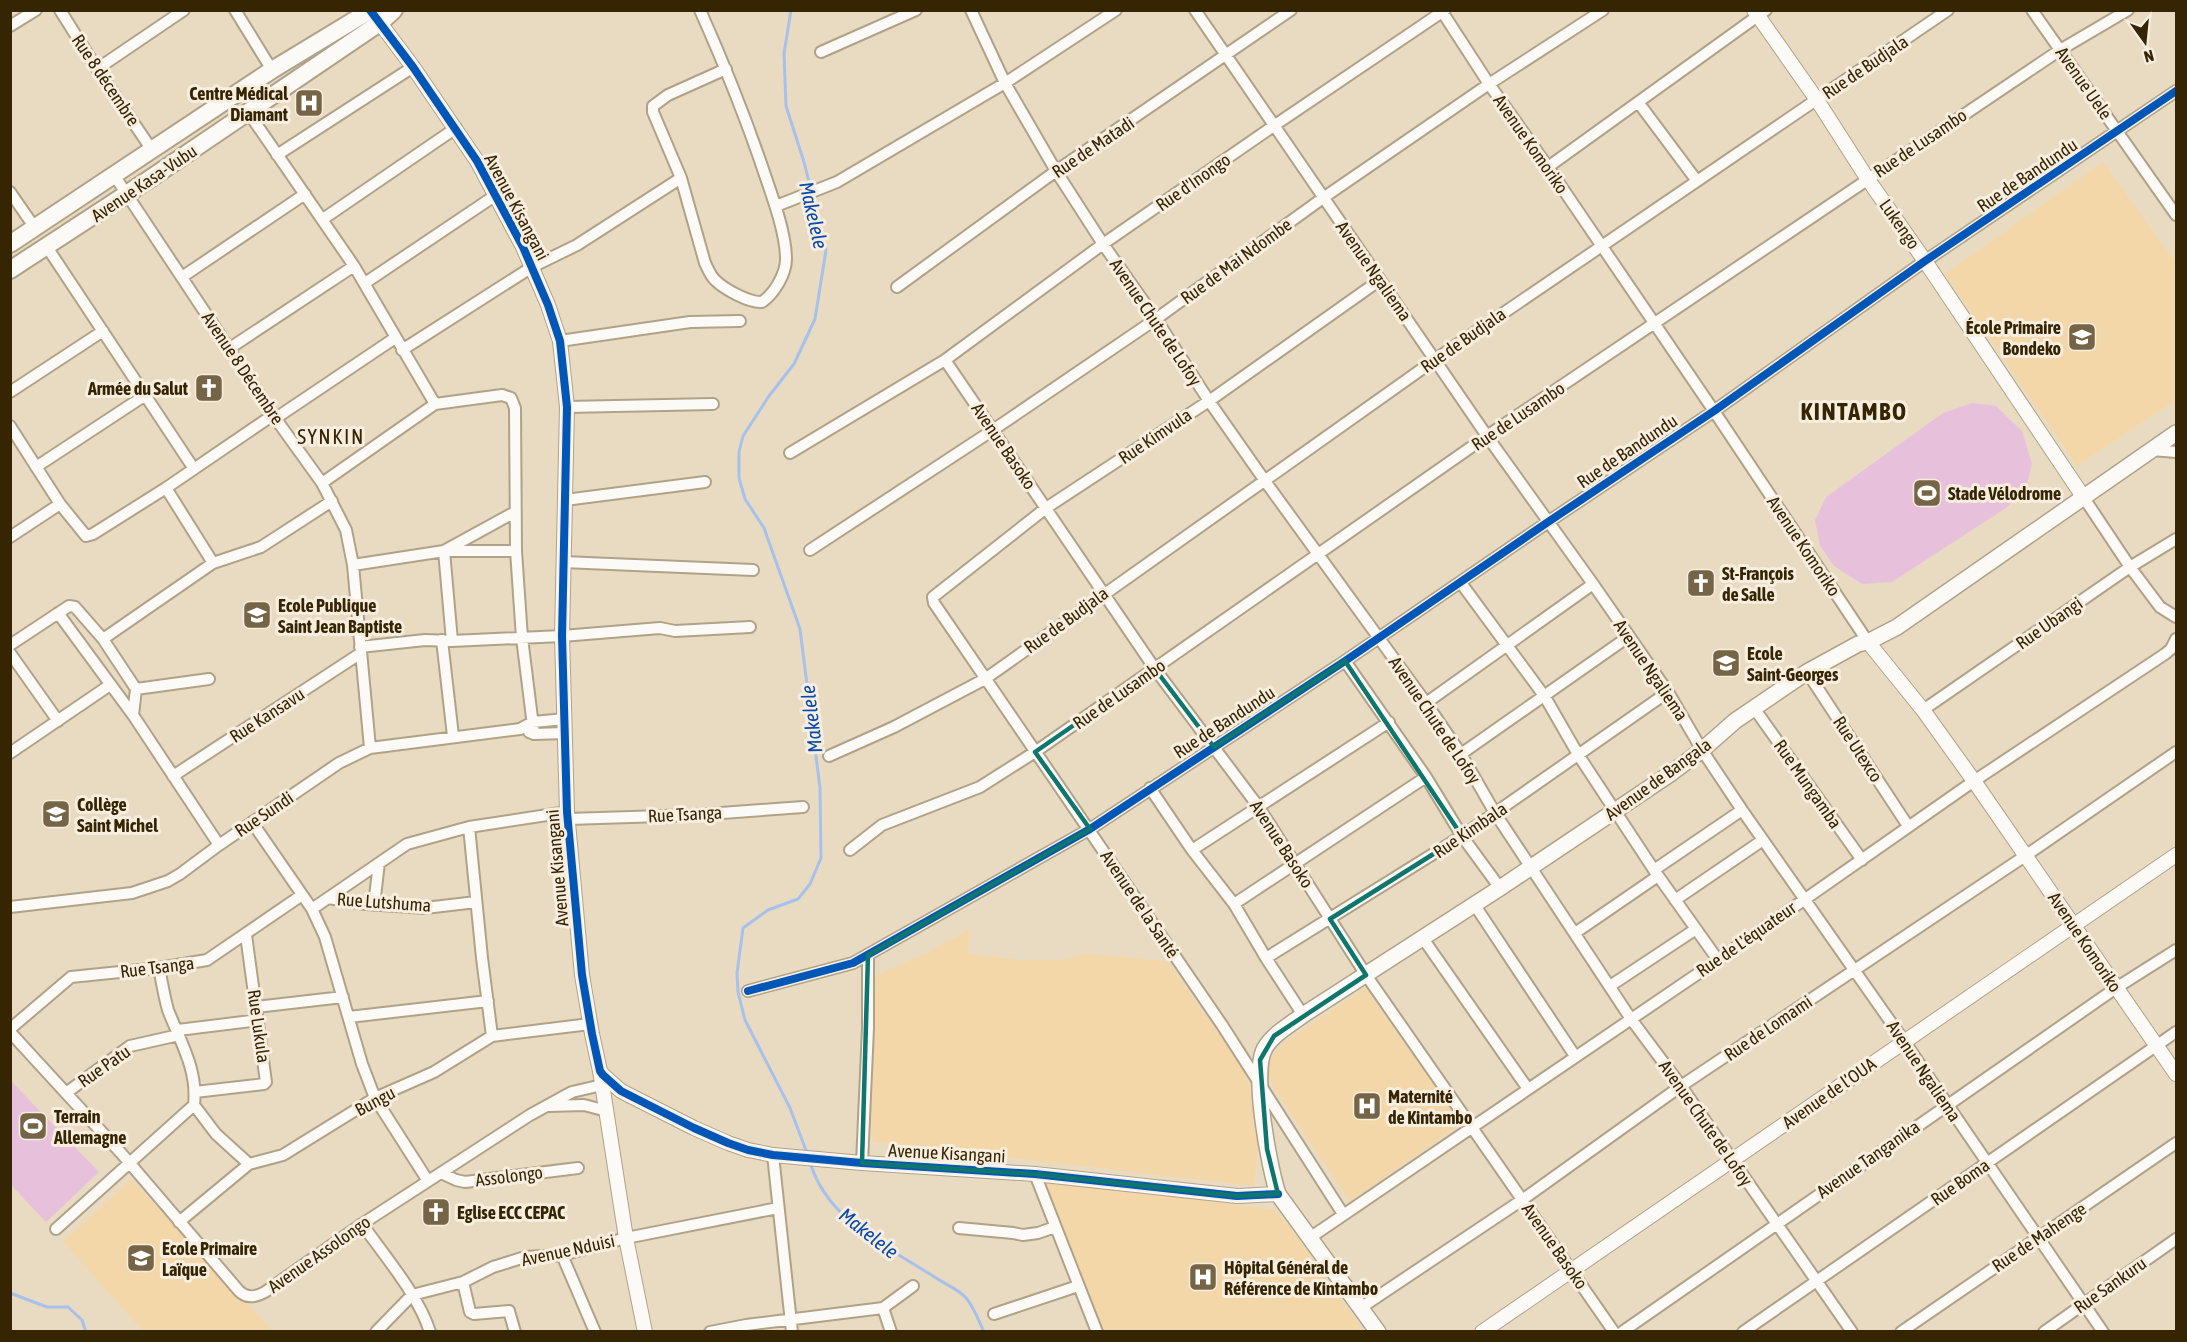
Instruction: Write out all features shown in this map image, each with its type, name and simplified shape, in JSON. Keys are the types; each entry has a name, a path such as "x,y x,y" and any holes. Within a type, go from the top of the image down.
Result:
{"main road":[{"name":"Avenue Kasa-Vubu","path":"10,244 272,70 373,13 394,10"},
{"name":"Avenue Kasa-Vubu","path":"10,270 127,195 248,112 373,13"},
{"name":"Avenue de Bangala","path":"1278,1194 1270,1166 1259,1081 1260,1060 1265,1047 1274,1036 1616,810 1702,750 1754,708 1807,672 1858,644 1868,642 1897,627 2176,433"},
{"path":"1278,1194 1378,1332"}],"street":[{"path":"10,26 36,10"},
{"name":"Rue 8 décembre","path":"60,10 152,150"},
{"path":"97,69 184,10"},
{"path":"236,10 272,70"},
{"path":"700,10 726,69 751,131 776,206 786,258 785,267 773,291 762,302 752,301 716,281 710,274 681,178 653,112 653,106 668,95 726,69"},
{"path":"821,52 916,10"},
{"name":"Avenue Chute de Lofoy","path":"971,10 1005,83 1056,171 1103,244 1265,481 1426,703 1631,1019 1681,1086 1852,1332"},
{"path":"776,206 837,182 1005,83 1116,10"},
{"name":"Avenue Ngaliema","path":"1195,10 1487,436 1668,692 1702,750 1742,810 1904,1041 2103,1332"},
{"name":"Rue de Matadi","path":"897,287 1056,171 1292,10"},
{"name":"Rue de Mai Ndombe","path":"810,550 993,430 1156,319 1323,198 1489,84 1603,10"},
{"name":"Rue de Budjala","path":"829,756 894,727 985,679 1436,359 1948,10"},
{"name":"Avenue Uele","path":"2032,10 2176,215"},
{"name":"Rue de Lusambo","path":"850,850 882,825 980,787 1035,752 1487,436 1653,323 2060,50 2128,10"},
{"name":"Avenue Komoriko","path":"1443,11 1489,84 1714,411 1868,642 1923,710 1974,781 2176,1074"},
{"name":"Rue d'Inongo","path":"790,453 945,360 1103,244 1443,11"},
{"path":"1548,167 1760,12"},
{"name":"Lukengo","path":"1760,12 1867,178 2084,498"},
{"name":"Avenue Kisangani","path":"373,13 456,128 496,195 532,267 548,304 560,341 567,407 562,636 567,815 582,975 601,1078 621,1091 728,1143 773,1155 1035,1174 1237,1196 1278,1194"},
{"path":"277,155 413,67"},
{"name":"Rue de Bandundu","path":"747,992 854,963 1089,829 1379,639 1714,411 1925,261 2176,91"},
{"path":"1638,102 1697,181"},
{"path":"248,112 365,283 395,339 435,404"},
{"path":"323,219 456,128"},
{"name":"Avenue 8 Décembre","path":"114,175 322,483 346,530 353,565 370,748"},
{"path":"402,350 532,267 577,245 681,178"},
{"path":"10,192 35,228"},
{"path":"182,277 305,194"},
{"path":"365,283 496,195"},
{"path":"47,247 194,469"},
{"path":"230,348 354,266"},
{"name":"Rue Kimvula","path":"933,597 1046,508 1209,401 1380,280"},
{"path":"560,341 690,322 740,321"},
{"path":"10,392 103,331"},
{"path":"10,426 60,504 83,534 89,536 395,339"},
{"name":"Avenue Basoko","path":"945,360 1155,669 1258,806 1296,862 1366,975 1614,1332"},
{"path":"322,483 435,404 502,395 511,398 515,408 516,551 522,638 534,734"},
{"path":"36,467 144,396"},
{"path":"567,407 713,404"},
{"path":"2152,450 2176,452"},
{"path":"565,500 705,482"},
{"path":"166,488 213,562"},
{"path":"2084,498 2160,607 2176,617"},
{"path":"103,639 213,562 261,547 332,501"},
{"path":"10,537 60,504"},
{"path":"444,551 515,512"},
{"name":"Rue Ubangi","path":"1923,710 2130,567 2176,539"},
{"path":"353,565 444,551 516,551"},
{"path":"444,551 453,736"},
{"path":"563,562 753,570"},
{"path":"1461,583 1545,698 1579,756 1656,873 1718,960"},
{"path":"1426,703 1593,584"},
{"name":"Avenue de la Santé","path":"933,597 934,603 985,679 1259,1081 1343,1214"},
{"path":"10,645 69,606 75,607 103,639 136,689 133,715"},
{"path":"58,613 133,715 219,845"},
{"name":"Rue Kansavu","path":"173,776 361,650 447,640 562,636 660,628 675,631 750,627"},
{"path":"1461,754 1545,698 1628,637"},
{"name":"Rue de L'équateur","path":"1311,1237 1718,960 1908,826 2165,654 2171,649 2176,639"},
{"path":"10,653 58,721"},
{"path":"1345,661 1426,777 1462,836 1500,888"},
{"name":"Rue Utexco","path":"1807,672 1908,826"},
{"path":"136,689 209,679"},
{"path":"10,753 110,685"},
{"name":"Rue Kimbala","path":"1266,958 1462,836 1668,692"},
{"name":"Rue Mungamba","path":"1754,708 1862,860"},
{"name":"Rue Sundi","path":"11,907 114,896 144,890 180,874 339,763 370,748 520,729 532,722 565,726"},
{"path":"1192,850 1389,722"},
{"name":"Rue Sundi","path":"520,729 534,734 565,726"},
{"name":"Rue de Lomami","path":"1362,1307 1522,1200 1681,1086 2176,752"},
{"path":"1234,904 1426,777"},
{"path":"1150,788 1192,850 1234,904 1304,1015"},
{"name":"Rue Tsanga","path":"312,909 407,844 469,828 567,815 683,815 803,807"},
{"path":"1575,933 1742,810"},
{"path":"252,822 312,909 325,937 362,1064 375,1098 428,1181"},
{"path":"469,828 492,1036"},
{"path":"1675,900 1763,840"},
{"name":"Avenue de l’OUA","path":"1482,1332 2176,855"},
{"path":"374,905 378,863"},
{"name":"Rue Tsanga","path":"10,1031 71,977 159,968 207,960 302,895"},
{"name":"Rue Lutshuma","path":"328,898 374,905 425,908 476,902"},
{"path":"1474,904 1575,1056"},
{"path":"1610,986 1695,929"},
{"name":"Rue Lukula","path":"195,1092 266,1082 246,935"},
{"path":"1422,937 1528,1089"},
{"name":"Avenue Tanganika","path":"1622,1332 2116,988 2176,950"},
{"path":"862,1163 868,1028 868,955"},
{"path":"159,968 164,997 187,1054 195,1092 194,1105 216,1134 249,1164"},
{"path":"256,1007 343,997"},
{"path":"349,1017 488,1001"},
{"name":"Rue Patu","path":"66,1093 130,1046 179,1032 259,1020"},
{"name":"Bungu","path":"180,1222 249,1164 283,1155 375,1098 434,1072 492,1036 590,1024"},
{"name":"Avenue Assolongo","path":"10,1031 129,1162 239,1291 249,1296 265,1292 362,1224 545,1106 601,1078"},
{"name":"Rue Boma","path":"1743,1332 2176,1032"},
{"path":"601,1078 626,1238 645,1332"},
{"path":"56,1228 194,1105"},
{"path":"545,1106 584,1106 607,1111"},
{"name":"Rue de Mahenge","path":"1901,1332 2176,1143"},
{"path":"773,1155 791,1326"},
{"name":"Assolongo","path":"441,1173 465,1182 578,1168"},
{"path":"1035,1174 1097,1332"},
{"name":"Avenue Nduisi","path":"412,1295 463,1282 493,1267 525,1257 562,1255 626,1238 778,1208"},
{"path":"362,1224 412,1295 430,1332"},
{"path":"959,1228 1023,1235 1055,1227"},
{"name":"Rue Sankuru","path":"2044,1332 2176,1239"},
{"path":"562,1255 595,1332"},
{"path":"463,1282 470,1312 474,1314 509,1311 515,1332"},
{"path":"710,1332 746,1325 791,1326 883,1308 913,1286"},
{"path":"994,1314 1078,1286"},
{"path":"376,1332 412,1295"},
{"path":"883,1308 891,1332"}],"highlighted area":[{"path":"1345,661 1462,836 1330,919 1366,975 1274,1036 1260,1060 1267,1149 1278,1194 1237,1196 1035,1174 862,1163 868,955 1090,829 1035,752 1155,669 1214,747"}],"shaded area":[{"name":"École Primaire Bondeko","path":"2103,162 2176,263 2176,400 2077,466 1945,274"},
{"name":"Stade Vélodrome","path":"1972,403 1996,406 2022,431 2032,464 2026,488 2006,508 1892,582 1862,584 1834,566 1820,546 1815,520 1826,497 1943,413"},
{"path":"970,929 968,954 1021,960 1062,960 1086,954 1167,961 1244,1070 1257,1108 1258,1147 1254,1186 873,1142 870,1123 875,976 929,952"},
{"name":"Maternité de Kintambo","path":"1365,988 1461,1124 1350,1201 1274,1089 1268,1073 1272,1056 1285,1042"},
{"name":"Terrain Allemagne","path":"10,1080 99,1172 46,1222 11,1185"},
{"name":"Hôpital Général de Référence de Kintambo","path":"1039,1178 1273,1210 1287,1223 1363,1331 1104,1331"},
{"name":"Ecole Primaire Laïque","path":"131,1179 272,1331 143,1331 63,1242"}],"waterway":[{"name":"Makelele","path":"791,10 784,54 786,106 804,162 826,250 815,319 794,364 769,396 743,436 739,452 739,478 745,499 764,528 800,629 820,788 821,858 810,884 798,899 768,910 743,928 737,973 738,992 745,1020 790,1108 807,1153"},
{"name":"Makelele","path":"810,1162 818,1183 830,1201 845,1216 880,1243 960,1293 972,1306 984,1332"},
{"path":"10,1293 47,1307 68,1307 82,1320 86,1332"}],"cycle path":[{"path":"370,10 413,67 477,161 523,247 548,305 560,341 567,407 562,636 567,812 582,975 592,1034 600,1071 603,1075 621,1091 694,1128 748,1150 773,1155 1035,1174 1237,1196 1278,1194"},
{"path":"748,991 853,963 1090,829 1345,661 1714,411 1925,261 2176,91"}],"place":[{"name":"Centre Médical Diamant","path":"309,103"},
{"name":"École Primaire Bondeko","path":"2082,337"},
{"name":"Armée du Salut","path":"209,388"},
{"name":"Stade Vélodrome","path":"1927,493"},
{"name":"St-François de Salle","path":"1701,583"},
{"name":"Ecole Publique Saint Jean Baptiste","path":"257,615"},
{"name":"Ecole Saint-Georges","path":"1726,663"},
{"name":"Collège Saint Michel","path":"56,814"},
{"name":"Maternité de Kintambo","path":"1367,1106"},
{"name":"Terrain Allemagne","path":"33,1126"},
{"name":"Eglise ECC CEPAC","path":"436,1212"},
{"name":"Ecole Primaire Laïque","path":"141,1258"},
{"name":"Hôpital Général de Référence de Kintambo","path":"1203,1277"}],"district":[{"name":"KINTAMBO","path":"1854,411"},
{"name":"SYNKIN","path":"331,436"}]}
